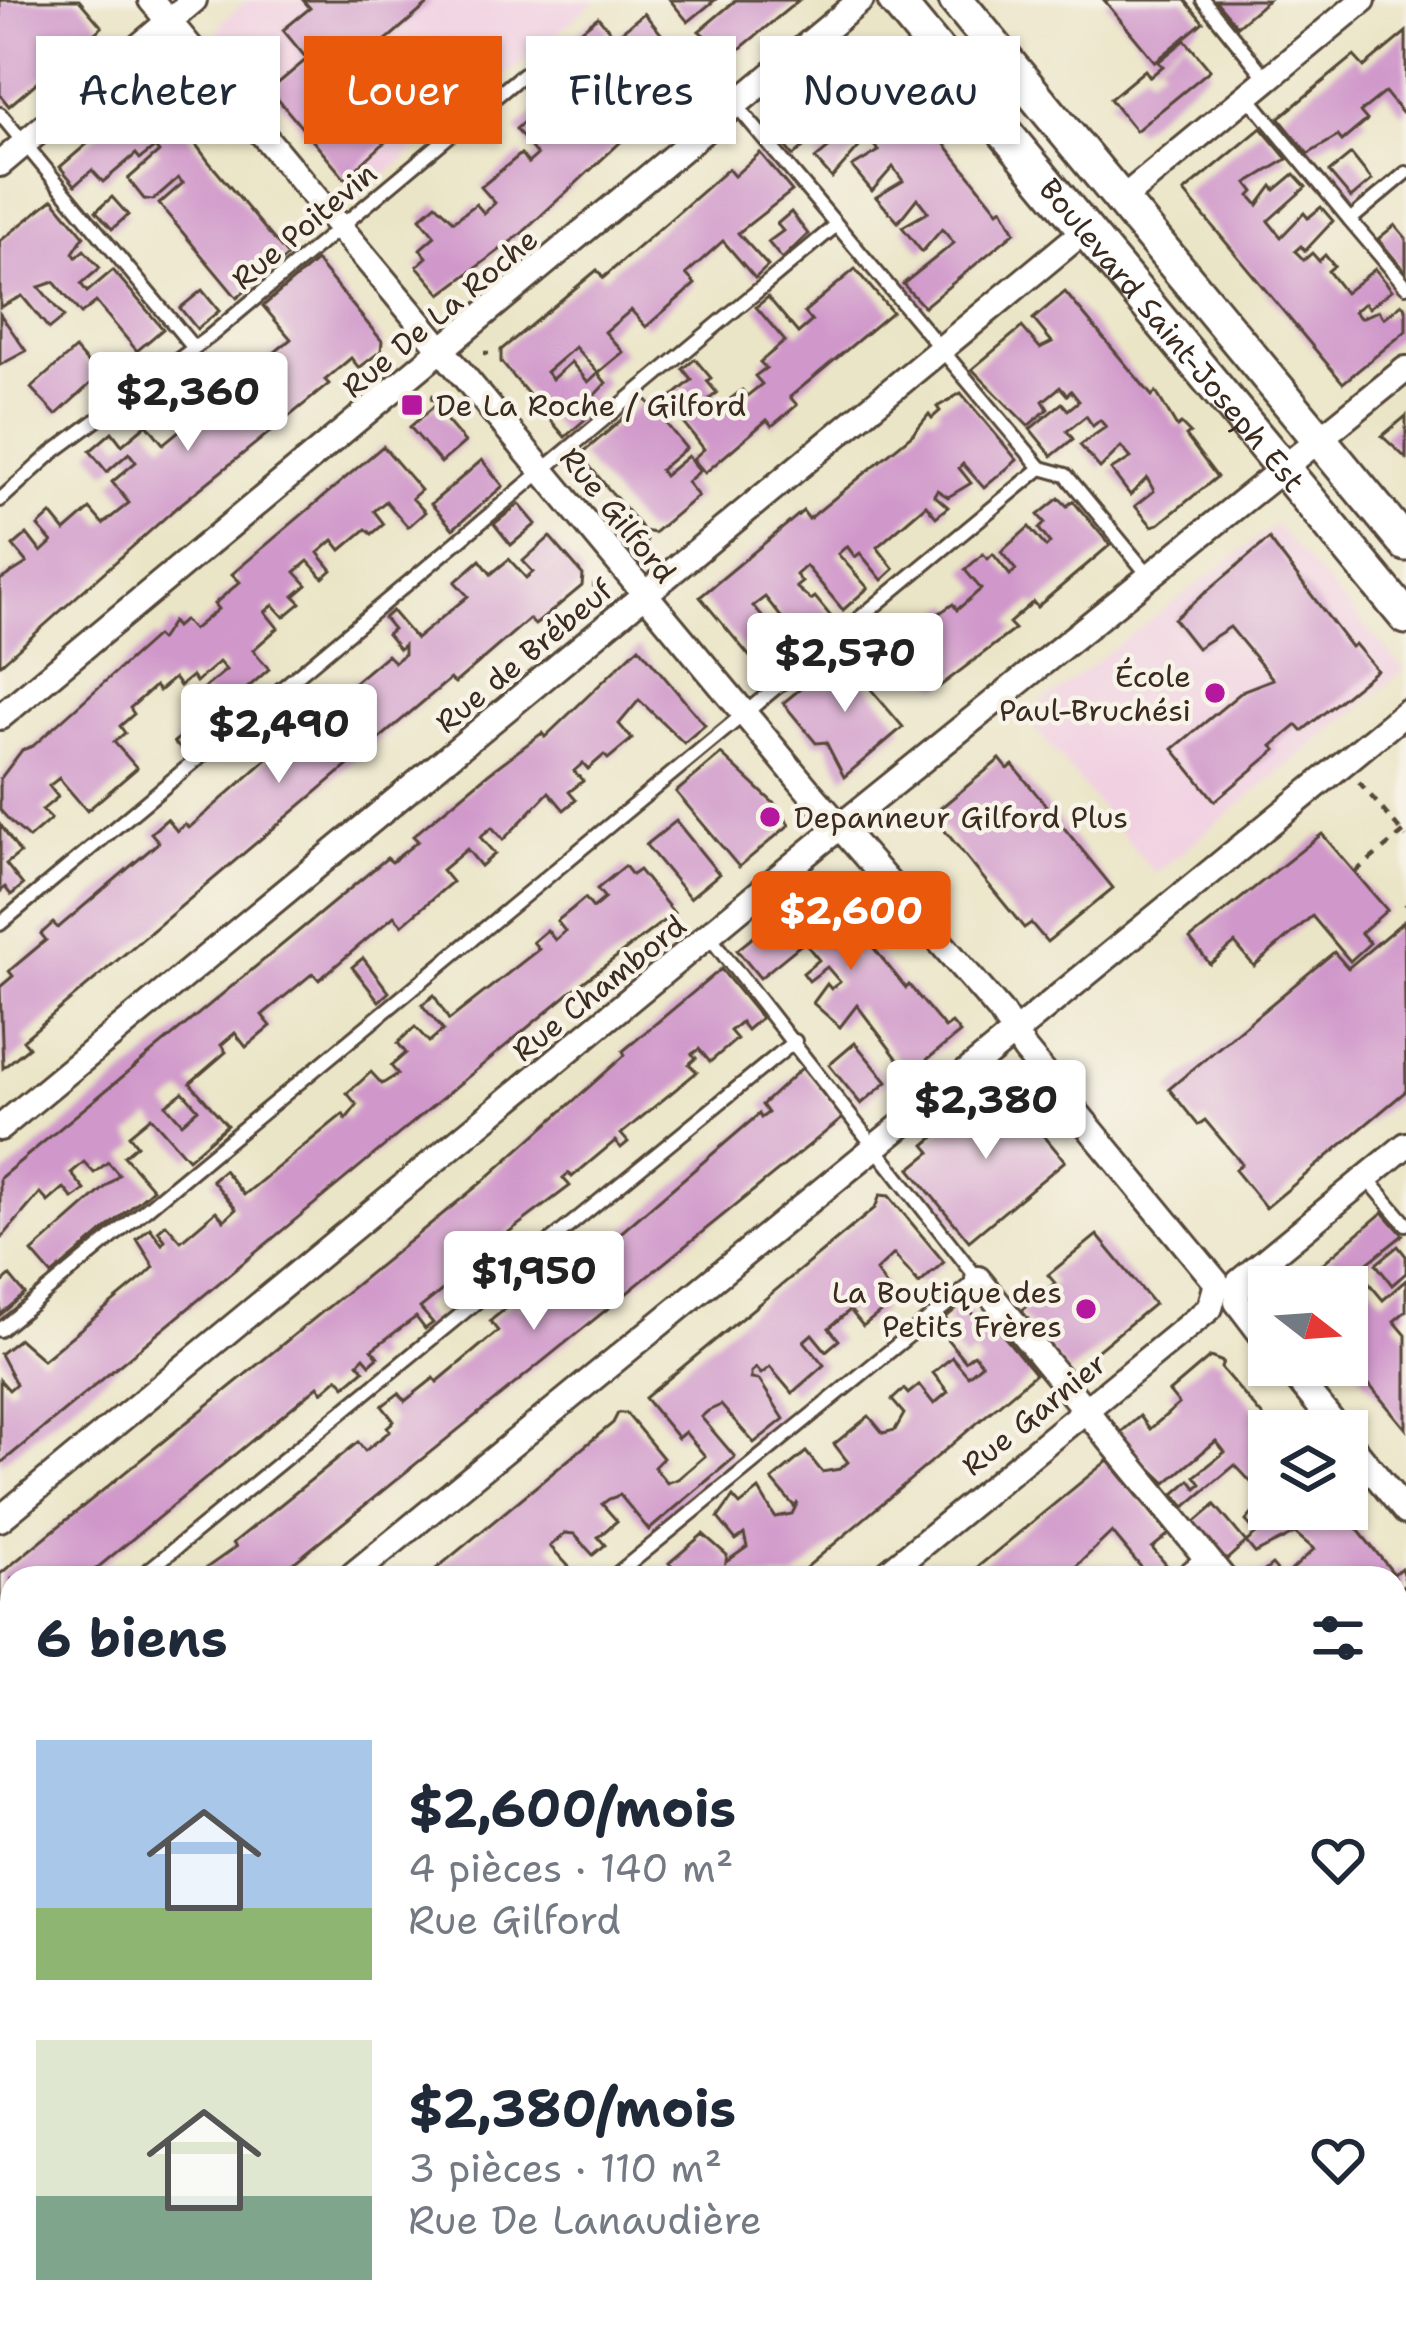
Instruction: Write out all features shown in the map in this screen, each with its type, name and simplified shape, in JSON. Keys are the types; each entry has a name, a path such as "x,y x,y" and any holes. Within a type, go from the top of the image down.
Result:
{"main road":[{"name":"Boulevard Saint-Joseph Est","path":"895,0 1406,617"},
{"name":"Boulevard Saint-Joseph Est","path":"956,0 1406,544"}],"street":[{"name":"Rue Gilford","path":"151,0 445,348 644,595 1014,1031 1248,1319"},
{"path":"0,164 194,0"},
{"name":"Rue De La Roche","path":"736,105 861,0"},
{"path":"1121,200 1363,0"},
{"name":"Rue De La Roche","path":"0,717 689,144"},
{"name":"Rue de Brébeuf","path":"0,1127 1085,230"},
{"name":"Rue Chambord","path":"0,1519 841,826 1406,370"},
{"path":"365,1566 1406,712"},
{"name":"Rue Garnier","path":"896,1566 1406,1145"},
{"path":"977,1279 1213,1566"},
{"path":"1303,1386 1323,1410"},
{"path":"1368,1466 1406,1512"}],"lane":[{"path":"1203,0 1349,220 1406,286"},
{"name":"Rue Poitevin","path":"0,500 52,453 193,347 524,74"},
{"path":"736,105 1041,468 1066,475 1150,577"},
{"path":"0,114 193,347"},
{"path":"1349,220 1406,173"},
{"path":"0,924 835,227"},
{"path":"0,1330 1041,468"},
{"path":"627,1566 977,1279 709,936"},
{"path":"154,1566 795,1041"},
{"path":"1366,1178 1406,1224"},
{"path":"1191,1566 1204,1555"}],"path":[{"path":"1355,872 1405,833 1356,778"}],"shaded area":[{"path":"247,0 597,0 553,36 526,36 526,58 502,78 502,36 304,36 304,131 280,103 280,36 223,36 219,31 222,21"},
{"path":"315,144 422,144 359,196"},
{"name":"École Paul-Bruchési","path":"1275,525 1404,670 1155,874 1025,716"}],"building":[{"path":"0,0 79,0 102,27 91,36 36,36 36,83 9,106 0,95"},
{"path":"303,0 433,0 391,36 304,36 304,55 283,30 310,8"},
{"path":"670,0 715,0 688,22"},
{"path":"736,0 799,0 736,52 736,36 705,36 699,31"},
{"path":"1104,0 1185,0 1203,22 1155,62"},
{"path":"1215,0 1268,0 1237,26"},
{"path":"644,13 663,36 616,36"},
{"path":"598,17 610,31 604,36 575,35"},
{"path":"1406,32 1406,110 1402,113 1385,92 1360,112 1367,120 1342,141 1338,136 1308,154 1279,118 1354,56 1364,67"},
{"path":"1185,40 1210,70 1136,131 1110,99 1145,70 1150,77 1163,66 1158,62"},
{"path":"304,62 304,130 280,102 280,82"},
{"path":"526,120 526,141 516,129"},
{"path":"1261,128 1287,159 1247,183 1254,192 1250,196 1258,205 1272,186 1275,190 1294,174 1306,187 1268,221 1281,237 1304,213 1308,218 1321,207 1333,221 1305,251 1301,246 1295,251 1304,260 1312,253 1319,261 1325,255 1334,266 1328,271 1345,293 1375,269 1392,290 1369,308 1365,303 1354,311 1360,318 1379,311 1384,318 1402,304 1406,309 1406,331 1343,383 1184,192"},
{"path":"87,144 196,144 288,256 237,298 159,204 183,183 178,178 153,200 144,199 128,179 159,152 155,147 140,159 136,154 103,182 92,170 75,185 60,167"},
{"path":"316,144 383,144 345,179"},
{"path":"528,144 618,144 521,234 441,294 417,266 427,257 420,249 435,236 420,218 436,204 454,221 476,204 484,213 495,203 481,187 521,154 528,163 537,155"},
{"path":"783,144 806,144 793,156"},
{"path":"862,144 832,178 815,159 832,145"},
{"path":"873,144 945,144 998,211 1002,208 1015,232 924,307 903,284 954,243 942,229 922,252 902,227 928,212 917,198 898,222 876,197 903,181 893,167 872,191 852,167 879,151"},
{"path":"760,153 792,191 738,233 768,266 755,278 723,241 686,274 695,284 646,327 631,310 605,332 623,352 598,373 606,383 591,399 599,407 565,437 501,362 501,350 597,270 603,278 728,169 734,176","holes":["575,347 598,373 588,382 571,362 552,379 546,372"]},
{"path":"1351,154 1372,180 1351,198 1329,172"},
{"path":"112,197 128,215 112,229 96,211"},
{"path":"53,199 84,236 73,253 76,257 84,250 100,268 81,284 87,292 113,270 163,329 137,351 96,302 81,314 54,282 39,287 64,317 49,329 22,296 0,307 0,241"},
{"path":"791,212 808,234 782,259 768,242 783,231 777,224"},
{"path":"1395,225 1406,238 1406,273 1378,239"},
{"path":"316,261 382,341 381,351 359,368 351,358 325,380 329,384 176,508 0,665 0,580 27,563 13,546 27,534 41,552 52,542 38,526 51,514 65,531 90,509 103,524 129,503 112,482 136,462 129,453 107,472 90,451 112,432 122,445 147,424 163,444 291,339 263,306"},
{"path":"855,269 892,312 790,397 797,405 772,426 767,420 705,473 693,459 704,449 667,401 692,380 683,369 695,359 711,378 707,381 717,393 708,400 716,410 742,390 747,396 762,384 755,376 766,368 760,362 785,341 756,307 768,297 798,333 812,321 804,312"},
{"path":"202,290 219,311 197,329 180,308"},
{"path":"1065,292 1152,396 1156,392 1177,427 1181,424 1190,433 1186,436 1217,477 1159,524 1152,526 1135,506 1154,491 1147,478 1130,495 1111,470 1131,458 1121,447 1100,468 1080,445 1106,427 1100,420 1093,426 1086,416 1067,431 1073,439 1052,456 1030,429 1062,403 1068,410 1079,401 1071,391 1067,395 1060,387 1043,401 1048,409 1028,426 972,369 1022,327 1040,348 1052,342 1033,319"},
{"path":"0,314 26,351 0,365"},
{"path":"75,349 99,376 56,415 31,388"},
{"path":"961,393 1017,460 984,488 963,464 959,468 971,483 948,497 937,490 934,495 948,507 936,517 926,505 877,547 894,569 882,580 860,553 855,557 847,546 838,554 868,588 843,610 806,566 796,575 802,582 796,587 811,600 815,597 833,619 766,676 700,597 803,511 809,519 913,434 929,414 932,418 940,411 937,407","holes":["765,597 782,618 771,627 753,606"]},
{"path":"646,399 686,448 660,470 664,476 688,456 700,471 687,482 698,496 654,533 644,531 580,455"},
{"path":"434,406 465,442 441,463 410,427"},
{"path":"1406,416 1406,458 1382,436"},
{"path":"383,446 421,490 412,498 425,512 408,527 386,501 374,511 384,524 372,534 366,529 341,550 333,540 318,553 332,570 323,578 308,561 295,572 307,585 294,596 301,603 284,617 273,605 265,612 278,628 253,650 269,669 244,691 250,698 184,753 174,742 191,728 182,719 208,697 202,690 226,670 219,662 196,682 192,676 180,686 174,678 159,691 155,686 130,708 134,714 120,726 125,733 114,742 137,768 87,811 59,778 49,786 58,797 42,810 51,819 29,838 9,820 0,810 0,779 22,750 33,746 156,636 160,640 172,622 176,627 184,620 193,630 218,609 214,604 240,582 232,574"},
{"path":"482,460 503,486 453,529 431,504"},
{"path":"1059,498 1067,506 1073,501 1110,545 1037,607 1033,602 1009,623 1015,629 939,687 899,640 953,604 957,610 981,589 965,570 983,554 988,559 993,554 1010,575 1016,570 1001,552 1029,527 1046,547 1050,543 1039,529 1045,523 1038,515"},
{"path":"519,504 536,524 511,545 494,524"},
{"path":"550,537 583,575 582,586 535,625 529,619 455,683 450,679 23,1040 29,1047 3,1068 0,987 13,976 9,971 46,940 41,934 53,923 58,928 159,842 151,833 167,819 177,831 185,824 189,828 299,731 293,725 321,702 325,707 387,655 394,662 404,654 404,645 399,649 387,634 393,629 384,618 392,611 416,639 468,596 455,582 480,560 491,574 509,559 526,578 533,572 523,561"},
{"path":"1269,539 1351,647 1355,644 1377,670 1302,731 1297,725 1272,746 1276,750 1215,801 1173,749 1244,690 1273,679 1230,627 1197,648 1174,619"},
{"path":"639,647 705,725 684,743 639,700 619,724 632,739 608,759 604,755 588,769 583,763 574,771 583,781 569,792 576,800 564,810 549,792 503,840 492,827 480,837 495,854 481,866 467,849 442,870 452,882 402,925 394,916 319,980 313,973 262,1015 271,1026 246,1047 235,1033 221,1045 226,1052 190,1083 227,1125 188,1159 151,1117 129,1135 137,1145 124,1156 153,1189 52,1275 32,1252 119,1175 108,1162 94,1173 84,1162 71,1173 85,1190 73,1199 64,1188 48,1202 40,1193 0,1240 0,1178 387,858 392,862 418,841 413,836 489,773 542,733 545,737","holes":["183,1092 198,1109 182,1123 166,1105"]},
{"path":"857,651 873,671 863,680 903,727 844,777 826,742 816,743 783,703 817,675 826,686"},
{"path":"721,754 782,811 789,825 739,867 676,792"},
{"path":"1000,759 1008,769 1013,765 1113,888 1047,942 1031,923 1024,928 932,815"},
{"path":"676,821 719,874 690,898 646,845"},
{"path":"0,824 20,853 6,864 23,885 11,895 5,887 0,892"},
{"path":"1322,834 1387,910 1361,933 1370,943 1350,961 1312,916 1254,966 1235,943 1210,964 1190,939"},
{"path":"625,866 632,875 639,870 674,913 573,990 0,1464 0,1380 9,1390 16,1384 0,1354 19,1339 43,1360 146,1275 154,1267 137,1239 150,1228 162,1244 165,1240 158,1231 166,1224 181,1241 216,1211 224,1220 236,1209 212,1180 224,1170 244,1195 343,1114 346,1119 357,1105 347,1093 371,1072 382,1084 398,1074 391,1066 406,1053 398,1043 406,1035 415,1027 429,1042 443,1030 422,1005 434,995 449,1020 539,949 533,942 547,930 555,940 565,931 557,921 585,898 593,908 605,898 597,889"},
{"path":"829,876 872,929 864,936 906,988 909,985 945,1028 952,1023 960,1033 909,1074 857,1005 840,1027 813,1003 827,984 831,989 840,982 827,967 809,981 803,973 819,960 804,942 760,978 737,950"},
{"path":"1404,921 1406,1091 1266,1208 1235,1170 1242,1164 1205,1120 1198,1125 1169,1089 1334,952 1348,968"},
{"path":"363,958 389,992 379,1001 352,967"},
{"path":"721,969 761,1018 747,1030 741,1022 730,1031 737,1039 710,1062 699,1049 692,1054 696,1058 689,1064 697,1072 621,1134 628,1142 621,1148 615,1141 572,1177 569,1173 563,1178 570,1186 465,1265 472,1274 465,1280 461,1275 420,1308 433,1323 425,1329 416,1317 372,1349 378,1357 370,1364 364,1357 358,1363 364,1370 345,1386 338,1378 322,1392 318,1386 100,1566 10,1566 482,1182 625,1055 623,1051"},
{"path":"855,1043 887,1082 861,1104 829,1065"},
{"path":"802,1068 843,1118 290,1566 209,1566 358,1442 365,1451 390,1431 387,1427 394,1421 382,1406 399,1393 405,1401 434,1378 437,1382 498,1331 490,1321 515,1301 521,1309 606,1238 609,1243 759,1114 761,1118 768,1113 762,1105"},
{"path":"1000,1083 1065,1161 969,1241 910,1169 931,1152 925,1145"},
{"path":"880,1195 889,1196 944,1262 919,1284 894,1254 876,1271 891,1293 880,1303 882,1311 863,1326 850,1310 829,1328 839,1340 826,1351 812,1334 804,1341 824,1365 792,1393 770,1367 761,1374 756,1368 751,1372 751,1379 759,1380 784,1419 754,1443 721,1405 701,1417 735,1457 649,1530 620,1495 602,1504 617,1521 598,1537 605,1545 593,1555 574,1534 565,1533 550,1546 568,1566 440,1566 613,1423 618,1413 626,1413 663,1458 654,1467 667,1483 678,1479 705,1456 685,1432 678,1438 645,1398 875,1208"},
{"path":"1383,1212 1403,1235 1364,1266 1320,1266"},
{"name":"La Boutique des Petits Frères","path":"1097,1235 1154,1304 1069,1374 1019,1313 1055,1283 1048,1275"},
{"path":"1398,1246 1406,1256 1406,1273 1392,1285 1376,1264"},
{"path":"10,1276 25,1294 0,1315 0,1285"},
{"path":"1406,1280 1406,1311 1394,1321 1406,1335 1406,1429 1368,1383 1368,1282 1383,1300"},
{"path":"963,1303 980,1323 993,1323 1035,1374 808,1566 671,1566 669,1563 703,1534 727,1555 726,1562 747,1547 744,1534 736,1540 718,1518 733,1497 740,1505 759,1490 775,1517 792,1514 798,1502 794,1506 772,1480 806,1452 822,1472 840,1469 848,1462 834,1444 869,1416 883,1433 895,1430 904,1414 892,1400 904,1389 908,1394 919,1385 934,1404 948,1392 933,1373 952,1357 968,1376 982,1364 974,1354 965,1361 947,1339 956,1331 945,1318"},
{"path":"1210,1357 1223,1362 1221,1368 1257,1410 1248,1410 1248,1479 1235,1465 1185,1507 1174,1494 1190,1480 1196,1488 1201,1484 1195,1476 1225,1452 1216,1441 1166,1483 1120,1433 1140,1416 1150,1429 1179,1404 1169,1392"},
{"path":"1108,1460 1169,1534 1152,1548 1167,1566 1140,1566 1112,1532 1077,1566 979,1566"},
{"path":"1215,1505 1246,1542 1226,1560 1194,1523"},
{"path":"1254,1530 1358,1530 1387,1566 1296,1566 1314,1549 1295,1533 1255,1553 1246,1542 1257,1533"}],"place":[{"name":"De La Roche / Gilford","path":"412,405"},
{"name":"École Paul-Bruchési","path":"1215,693"},
{"name":"Depanneur Gilford Plus","path":"770,817"},
{"name":"La Boutique des Petits Frères","path":"1086,1309"}]}
